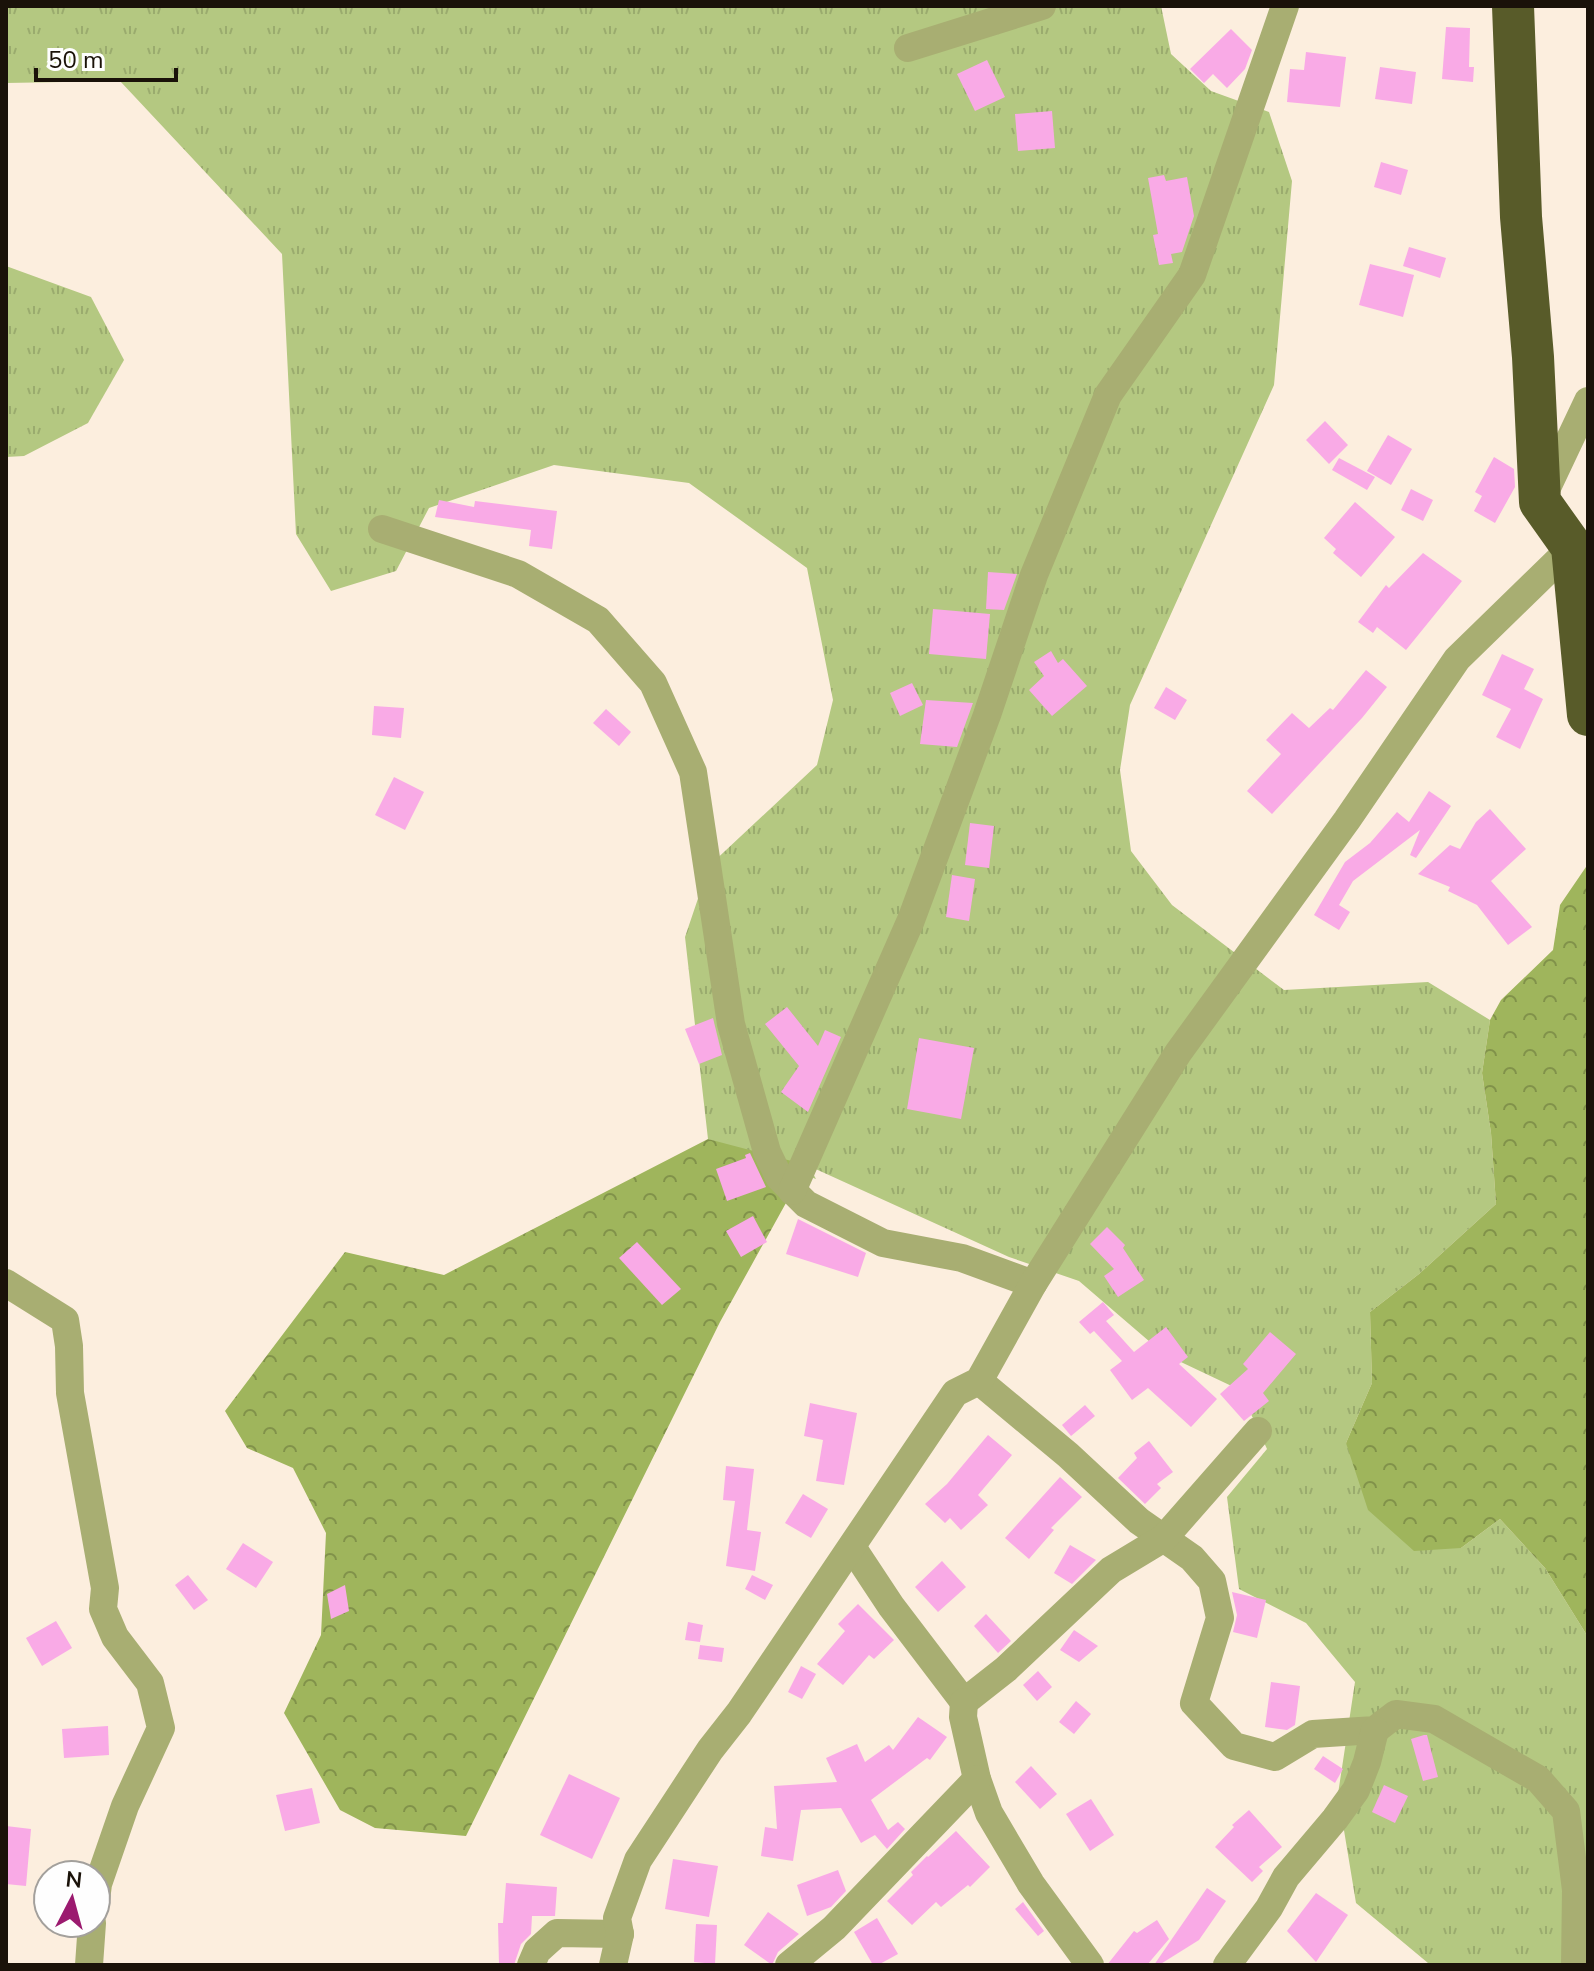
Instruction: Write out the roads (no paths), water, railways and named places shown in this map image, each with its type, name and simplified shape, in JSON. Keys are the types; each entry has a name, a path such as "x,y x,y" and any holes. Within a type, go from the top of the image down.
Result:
{"highway":[{"path":"1513,6 1521,217 1533,357 1540,502 1572,547 1588,715"}],"street":[{"path":"908,48 1042,6"},
{"path":"792,1191 911,920 987,715 1034,575 1108,395 1192,275 1285,6"},
{"path":"1540,502 1588,401"},
{"path":"382,529 518,574 598,620 653,683 693,772 731,1024 767,1152 779,1177 806,1204 883,1243 962,1258 1033,1284"},
{"path":"613,1965 620,1934 617,1918 638,1860 955,1393 979,1381 1033,1284 1178,1053 1347,820 1457,659 1572,547"},
{"path":"6,1283 65,1320 70,1393 105,1588 103,1609 115,1637 150,1683 161,1728 125,1806 107,1859"},
{"path":"979,1381 1068,1455 1139,1521 1192,1558 1212,1581 1220,1618 1194,1703 1234,1746 1275,1757 1313,1734 1375,1730 1396,1714 1434,1719 1538,1779 1566,1811 1576,1890 1575,1965"},
{"path":"964,1702 1006,1669 1111,1570 1164,1538 1258,1431"},
{"path":"852,1547 891,1606 964,1702 963,1717 977,1779 989,1813 1031,1884 1090,1965"},
{"path":"1227,1965 1269,1908 1286,1877 1356,1790 1375,1730"},
{"path":"789,1965 834,1928 977,1779"},
{"path":"531,1965 537,1951 557,1933 620,1934"},
{"path":"89,1965 91,1939"}]}
